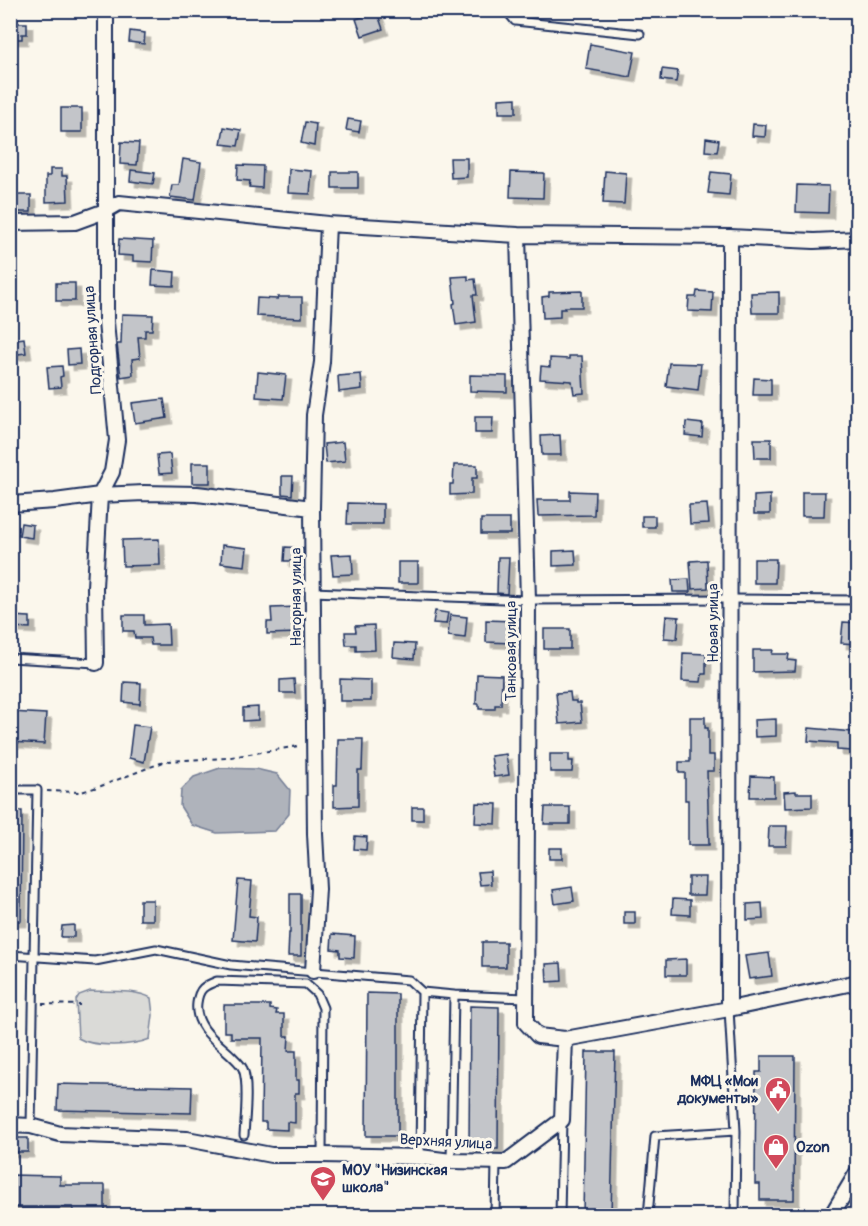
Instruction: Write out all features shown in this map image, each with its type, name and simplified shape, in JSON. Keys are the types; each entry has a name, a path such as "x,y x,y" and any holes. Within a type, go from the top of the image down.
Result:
{"street":[{"name":"Подгорная улица","path":"96,663 95,587 100,495 112,472 117,440 106,322 106,10"},
{"path":"10,223 75,222 105,211 118,203 328,225 518,235 730,237 814,241 858,239"},
{"name":"Нагорная улица","path":"313,971 318,889 315,834 312,508 314,416 322,362 328,225"},
{"name":"Танковая улица","path":"518,235 528,600 526,1023 538,1036 564,1040"},
{"name":"Новая улица","path":"729,1009 730,237"},
{"path":"10,504 144,493 197,494 312,508"},
{"path":"562,1120 564,1040 858,982"},
{"name":"Верхняя улица","path":"10,1125 31,1126 60,1134 187,1139 271,1155 420,1157 451,1161 506,1161 562,1120"},
{"path":"831,1215 858,1171"}],"lane":[{"path":"506,10 515,21 640,34"},
{"path":"312,592 528,600 858,600"},
{"path":"10,658 96,663"},
{"path":"10,790 37,790 31,1126"},
{"path":"10,956 95,962 156,949 231,965 409,980 422,992 526,998"},
{"path":"244,1135 246,1086 244,1070 201,1027 196,1010 198,994 205,986 217,981 306,984 317,994 323,1008 322,1155"},
{"path":"420,1157 422,992"},
{"path":"451,1161 454,995"},
{"path":"729,1009 736,1131 735,1215"},
{"path":"560,1215 562,1120"},
{"path":"648,1215 655,1136 736,1131"},
{"path":"495,1215 496,1161"}],"path":[{"path":"37,790 81,792 166,761 225,758 314,744"},
{"path":"33,1003 80,1005"}],"shaded area":[{"path":"220,768 256,769 277,774 290,790 289,814 275,831 217,833 192,825 180,806 181,790 194,777"},
{"path":"90,991 129,992 151,998 153,1015 150,1039 134,1043 103,1045 78,1038 76,1000 79,995"}],"building":[{"path":"377,12 383,29 362,36 356,19"},
{"path":"10,23 27,23 27,34 22,34 22,39 10,39"},
{"path":"130,31 145,33 144,44 129,42"},
{"path":"590,44 635,52 630,77 586,69"},
{"path":"662,69 678,71 676,82 661,80"},
{"path":"516,98 516,113 499,113 499,99"},
{"path":"61,108 82,108 82,132 61,132"},
{"path":"348,119 361,121 359,132 346,130"},
{"path":"305,122 316,124 314,146 301,143"},
{"path":"753,124 766,125 765,137 752,136"},
{"path":"224,127 241,130 238,146 221,144"},
{"path":"706,138 719,140 717,152 705,151"},
{"path":"121,142 139,143 137,165 120,164"},
{"path":"450,158 467,158 467,177 451,178"},
{"path":"183,159 201,162 195,200 170,197 172,185 179,185"},
{"path":"238,165 263,166 262,188 249,187 250,181 237,180"},
{"path":"50,169 62,169 62,176 67,176 68,201 46,202 46,176 50,176"},
{"path":"289,169 312,171 310,194 288,193"},
{"path":"131,170 155,173 153,184 130,181"},
{"path":"605,171 626,173 624,204 603,203"},
{"path":"332,172 358,172 358,188 332,188"},
{"path":"511,172 544,173 543,198 510,197"},
{"path":"711,172 731,174 729,195 708,193"},
{"path":"797,185 829,186 828,213 796,212"},
{"path":"10,195 31,195 31,212 10,212"},
{"path":"119,239 153,241 152,262 133,261 133,256 118,255"},
{"path":"153,270 175,272 174,286 152,285"},
{"path":"468,276 468,280 475,279 477,295 473,295 476,322 456,325 452,277"},
{"path":"56,283 75,283 75,301 56,301"},
{"path":"582,291 582,307 564,307 565,309 560,309 560,317 543,318 542,297 549,296 549,292"},
{"path":"697,291 713,292 712,312 688,311 689,297 696,297"},
{"path":"779,292 779,313 752,313 751,293"},
{"path":"278,297 302,297 302,318 256,316 257,298 278,299"},
{"path":"122,314 153,315 152,330 145,330 145,337 138,337 140,358 132,359 133,375 121,377 117,344 121,344"},
{"path":"24,338 26,353 10,355 10,340"},
{"path":"79,349 80,364 68,365 67,350"},
{"path":"569,356 582,356 584,393 574,394 572,381 540,379 541,366 550,367 550,358 569,359"},
{"path":"669,363 701,364 698,390 666,386"},
{"path":"62,366 61,387 49,388 47,367"},
{"path":"258,372 286,375 283,399 256,397"},
{"path":"361,374 362,389 339,392 338,376"},
{"path":"470,375 507,376 507,392 470,391"},
{"path":"754,378 771,379 771,395 753,395"},
{"path":"164,399 167,418 135,423 132,403"},
{"path":"475,417 493,417 492,433 475,433"},
{"path":"686,422 703,424 702,437 685,435"},
{"path":"560,435 561,455 542,455 541,436"},
{"path":"754,439 771,439 771,458 755,458"},
{"path":"343,442 345,461 326,463 324,444"},
{"path":"170,454 172,473 159,474 157,455"},
{"path":"192,463 210,463 210,483 192,483"},
{"path":"454,465 477,465 477,478 472,478 472,494 450,495"},
{"path":"282,476 293,476 292,495 282,494"},
{"path":"570,491 595,492 594,515 538,516 537,500 570,500"},
{"path":"802,492 825,492 824,516 802,516"},
{"path":"770,495 770,514 754,514 754,496"},
{"path":"348,503 383,504 383,524 347,524"},
{"path":"707,504 709,523 690,524 689,505"},
{"path":"642,516 655,516 655,527 642,527"},
{"path":"481,519 510,519 510,534 481,534"},
{"path":"21,523 33,525 32,538 19,536"},
{"path":"159,539 160,565 123,566 122,540"},
{"path":"222,545 247,548 245,566 221,563"},
{"path":"285,547 303,548 303,561 284,561"},
{"path":"575,550 576,565 553,566 553,551"},
{"path":"352,554 353,574 333,575 331,555"},
{"path":"498,557 509,557 507,594 497,593"},
{"path":"754,559 776,559 775,583 754,583"},
{"path":"707,560 708,588 692,589 690,561"},
{"path":"398,562 418,562 418,583 398,583"},
{"path":"689,579 690,592 673,592 672,580"},
{"path":"298,607 299,633 267,634 267,622 272,622 271,608"},
{"path":"435,611 448,613 446,624 433,623"},
{"path":"123,615 144,615 144,625 168,624 169,645 151,645 150,638 135,638 134,631 123,631"},
{"path":"450,615 467,617 465,638 448,636"},
{"path":"10,616 30,617 30,628 10,627"},
{"path":"666,616 679,617 677,639 664,638"},
{"path":"486,620 513,621 512,643 486,642"},
{"path":"843,622 858,623 858,644 841,643"},
{"path":"374,625 375,650 356,651 356,645 346,645 345,632 356,632 355,626"},
{"path":"544,629 570,629 570,649 544,649"},
{"path":"394,643 415,644 414,659 393,657"},
{"path":"753,650 773,650 772,654 789,654 788,660 796,661 795,671 753,672"},
{"path":"683,653 706,654 706,674 702,674 701,682 682,681"},
{"path":"477,674 502,675 501,705 495,705 495,709 479,709 479,704 476,704"},
{"path":"294,679 295,693 280,693 280,680"},
{"path":"340,679 371,680 371,701 340,701"},
{"path":"124,682 141,683 140,704 123,702"},
{"path":"570,692 571,701 580,703 582,722 559,724 556,693"},
{"path":"258,707 258,720 243,721 243,708"},
{"path":"10,712 46,714 44,744 10,742"},
{"path":"690,717 705,717 705,728 708,728 708,755 714,755 714,771 707,771 709,845 688,845 688,800 685,800 685,773 679,773 679,762 690,762"},
{"path":"776,719 776,736 755,737 754,720"},
{"path":"133,725 150,727 144,762 129,758"},
{"path":"809,728 853,732 852,751 837,750 837,743 808,741"},
{"path":"338,739 363,739 362,770 358,770 358,806 334,807"},
{"path":"506,754 509,775 494,777 491,756"},
{"path":"550,754 569,754 569,761 573,761 572,772 550,772"},
{"path":"751,776 774,777 774,797 750,797"},
{"path":"796,791 796,793 812,793 812,807 785,808 784,792"},
{"path":"476,803 497,804 496,824 475,823"},
{"path":"412,807 423,807 423,820 412,820"},
{"path":"545,807 570,807 570,824 544,824"},
{"path":"10,811 22,811 21,921 10,921"},
{"path":"769,826 787,826 786,846 768,846"},
{"path":"355,836 367,837 366,850 354,849"},
{"path":"549,848 562,848 562,859 549,859"},
{"path":"490,871 491,884 480,885 478,872"},
{"path":"688,877 706,877 705,895 688,895"},
{"path":"238,880 252,881 249,916 257,917 255,942 233,940"},
{"path":"572,887 574,901 555,904 553,890"},
{"path":"290,894 301,894 301,956 288,956"},
{"path":"673,899 690,900 690,915 672,914"},
{"path":"140,900 153,900 153,920 140,920"},
{"path":"762,903 763,919 747,920 747,904"},
{"path":"624,912 635,912 635,924 624,924"},
{"path":"74,925 74,937 61,937 62,926"},
{"path":"332,934 355,936 354,958 340,957 340,950 331,949"},
{"path":"482,942 506,942 506,967 482,967"},
{"path":"769,953 772,976 749,979 745,956"},
{"path":"686,959 686,975 666,975 666,960"},
{"path":"561,963 562,981 547,982 546,964"},
{"path":"367,993 398,994 398,1136 366,1136"},
{"path":"224,1005 270,1005 270,1009 277,1010 276,1014 284,1014 284,1036 289,1036 288,1051 296,1051 296,1080 299,1080 299,1093 295,1093 295,1123 287,1122 287,1130 266,1129 266,1122 261,1122 262,1038 231,1038 231,1032 224,1032"},
{"path":"470,1006 499,1007 498,1149 469,1148"},
{"path":"586,1052 615,1052 611,1215 583,1215"},
{"path":"761,1056 795,1056 794,1200 760,1200 760,1184 755,1184 756,1072 761,1072"},
{"path":"58,1084 192,1087 191,1113 57,1110"},
{"path":"10,1138 28,1138 28,1152 10,1152"},
{"path":"10,1175 60,1176 60,1185 105,1185 105,1215 73,1215 73,1207 10,1207"}],"place":[{"name":"МФЦ «Мои документы»","path":"778,1113"},
{"name":"Ozon","path":"776,1170"},
{"name":"МОУ \"Низинская школа\"","path":"323,1202"}]}
